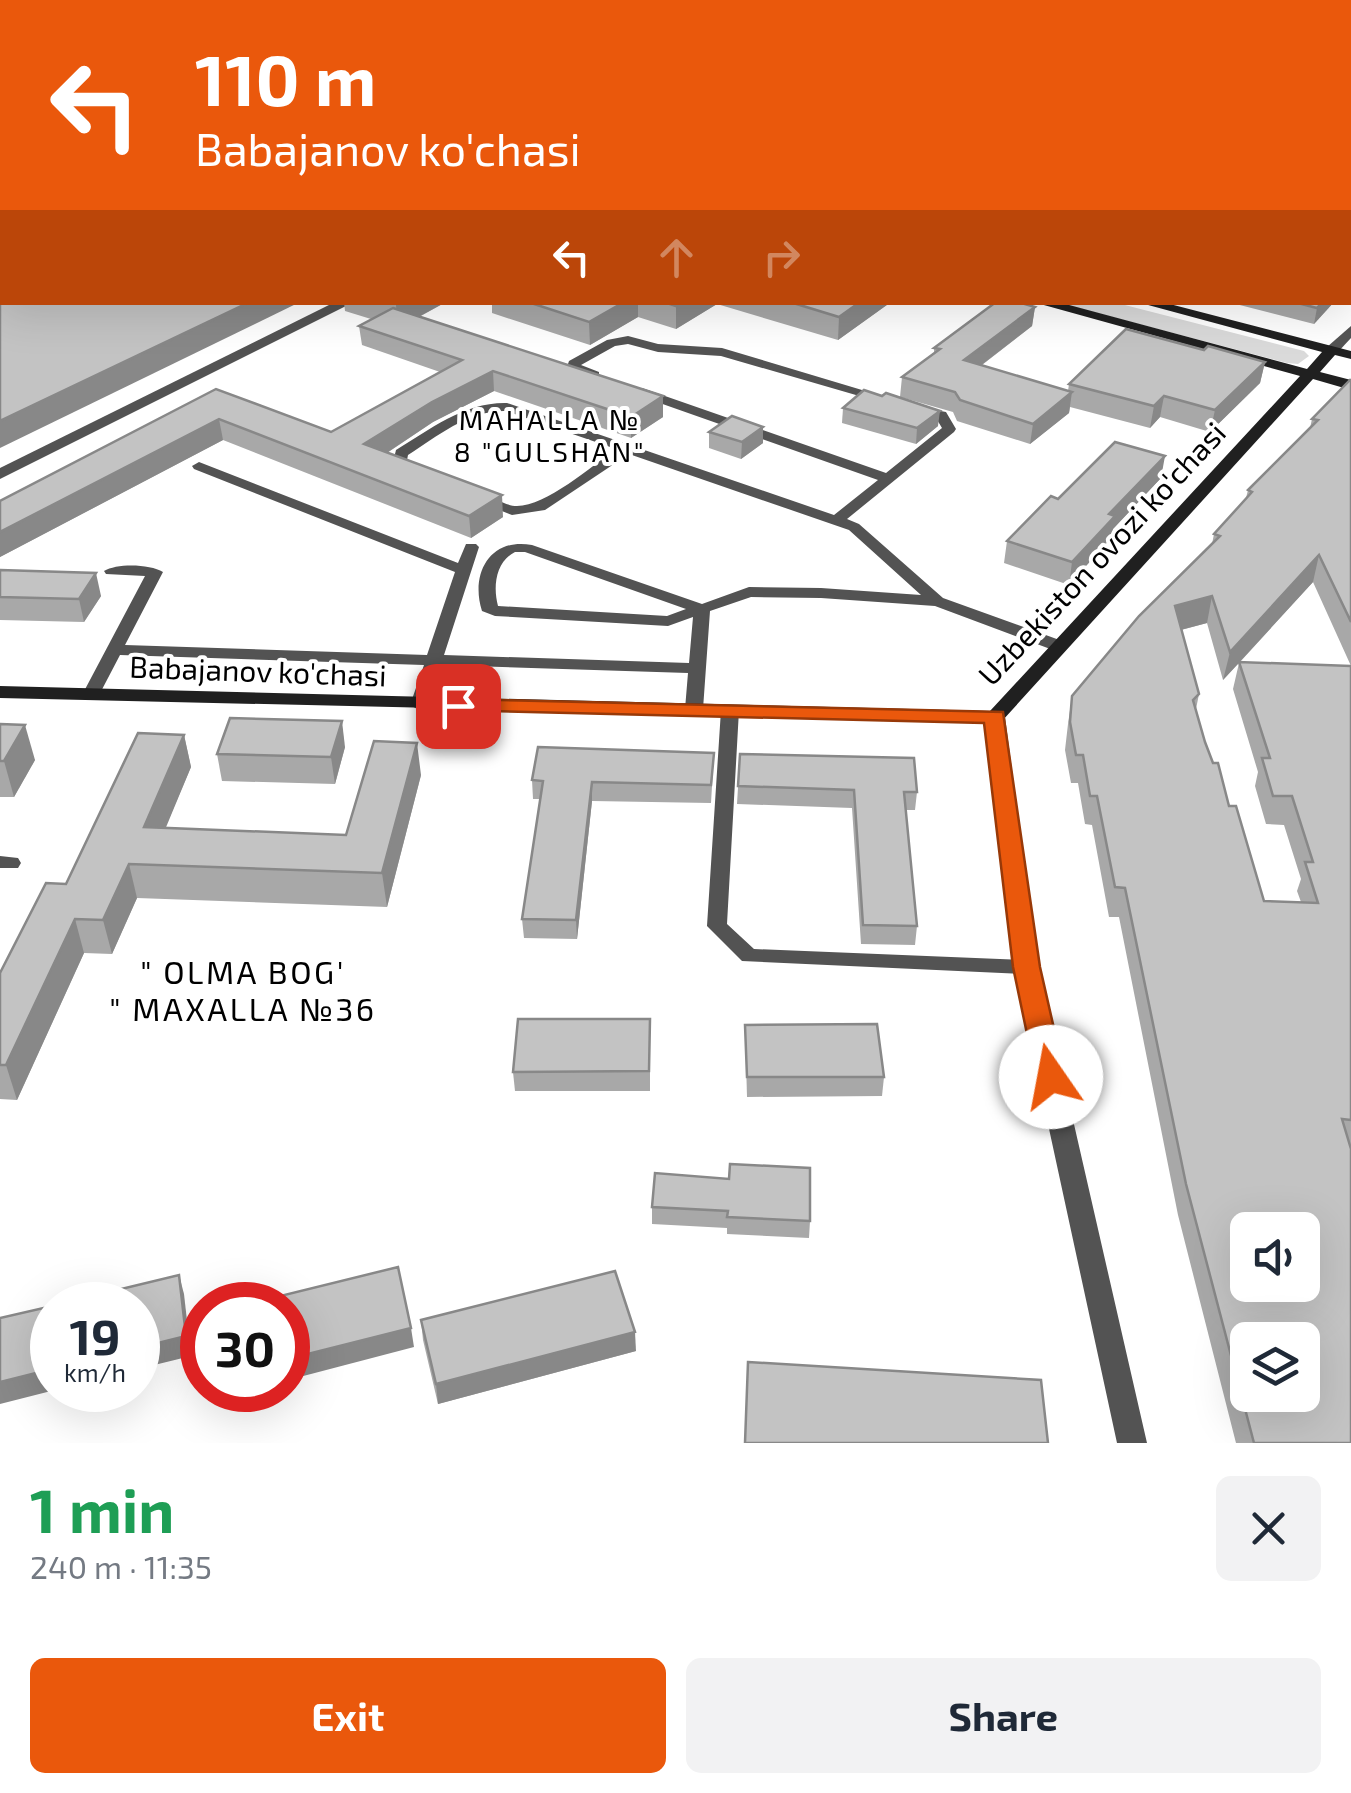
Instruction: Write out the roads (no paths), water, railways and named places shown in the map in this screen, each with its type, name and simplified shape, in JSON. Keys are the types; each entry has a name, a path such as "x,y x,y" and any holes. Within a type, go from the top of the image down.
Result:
{"street":[{"path":"0,474 340,305"},
{"path":"1051,305 1351,385"},
{"path":"1156,305 1351,355"},
{"name":"Uzbekiston ovozi ko'chasi","path":"1132,1443 1026,967 995,717 1351,330"},
{"name":"Babajanov ko'chasi","path":"0,692 995,717"}],"lane":[{"path":"608,380 574,368 574,364 618,341 658,348 712,350 946,419 949,429 838,520"},
{"path":"626,386 889,479"},
{"path":"430,477 400,462 401,453 486,406 507,407 838,520 867,536 937,601"},
{"path":"463,490 524,512 540,506 628,448"},
{"path":"199,466 463,570"},
{"path":"702,609 519,546 498,554 491,566 487,592 488,608 495,611 668,621 702,609 749,592 937,601 1059,646"},
{"path":"419,705 472,548"},
{"path":"91,695 155,572 112,571"},
{"path":"694,709 702,609"},
{"path":"114,650 697,668"},
{"path":"730,710 716,926 749,956 1026,967"}],"district":[{"name":"MAHALLA № 8 \"GULSHAN\"","path":"550,435"},
{"name":"\" OLMA BOG' \" MAXALLA №36","path":"243,990"}]}
